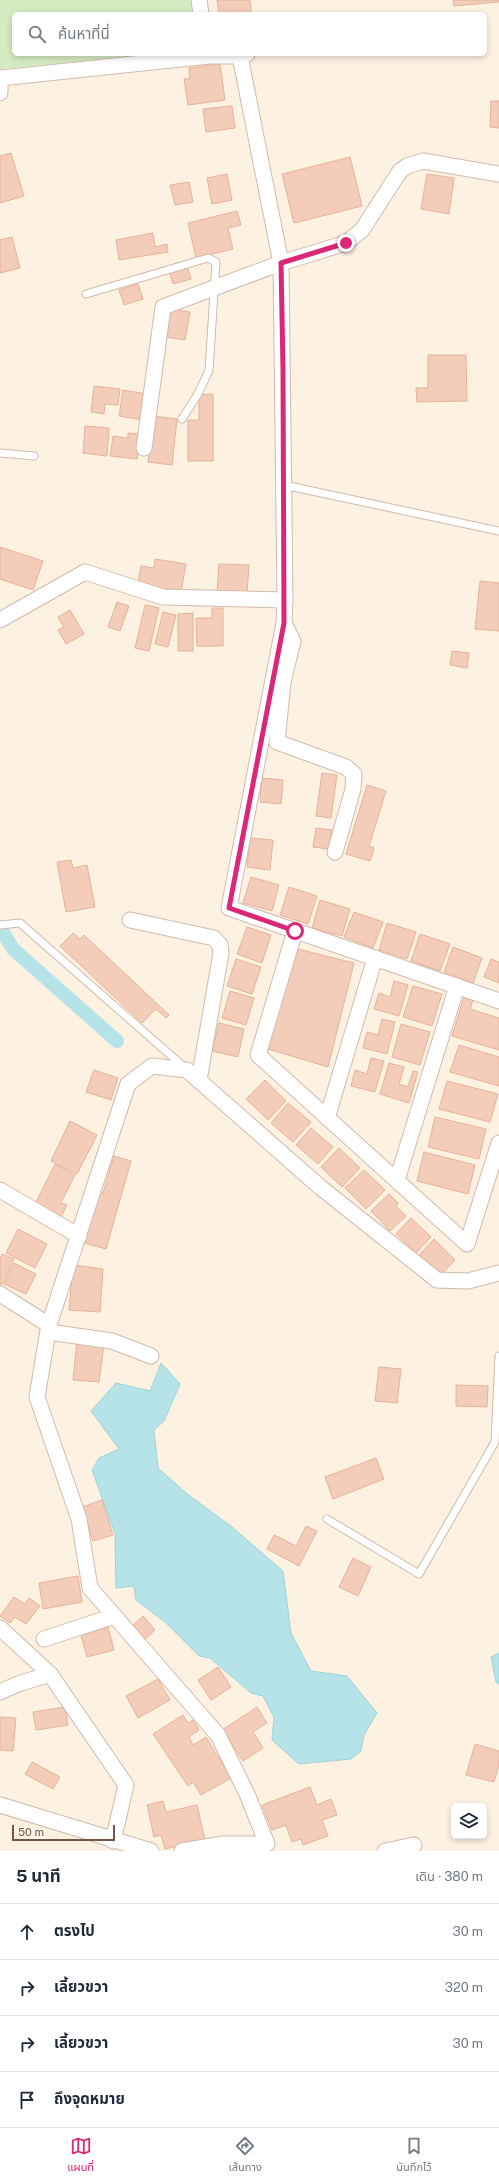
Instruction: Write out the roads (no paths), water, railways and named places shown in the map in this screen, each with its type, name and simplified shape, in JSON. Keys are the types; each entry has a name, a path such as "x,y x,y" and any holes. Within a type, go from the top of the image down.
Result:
{"street":[{"path":"199,0 201,12"},
{"path":"0,92 0,78 200,56"},
{"path":"244,56 281,263 285,600 284,623 229,908 499,1001"},
{"path":"144,448 163,306 281,263 346,243 362,230 400,171 407,166 423,161 499,174"},
{"path":"0,620 84,572 163,597 285,600"},
{"path":"284,623 293,641 283,682 277,742 346,767 354,774 353,789 335,852"},
{"path":"130,920 214,938 220,945 220,953 199,1080"},
{"path":"295,931 258,1055 467,1244 499,1143"},
{"path":"327,1118 375,958"},
{"path":"397,1180 457,986"},
{"path":"182,1851 224,1844 268,1848 247,1794 218,1735 90,1588 79,1519 37,1397 48,1328 128,1084 152,1066 187,1070 320,1187 437,1280 468,1281 499,1273"},
{"path":"0,1190 79,1236"},
{"path":"0,1294 48,1328 112,1341 151,1356"},
{"path":"44,1640 114,1616"},
{"path":"0,1628 50,1674 126,1785 113,1841"},
{"path":"0,1692 18,1684 50,1674"},
{"path":"0,1805 113,1841 151,1851"},
{"path":"385,1851 414,1845"}],"lane":[{"path":"86,294 208,258 216,262 216,287 209,370 198,394 182,419"},
{"path":"0,453 34,456"},
{"path":"284,485 499,531"},
{"path":"0,925 9,923 20,924 187,1070"},
{"path":"327,1519 419,1574 495,1442 499,1356"}],"water":[{"path":"161,1363 180,1384 164,1421 154,1430 158,1468 186,1493 232,1527 283,1571 291,1633 311,1671 347,1676 377,1713 364,1735 361,1751 351,1759 299,1764 272,1740 274,1717 263,1696 251,1693 210,1658 199,1656 165,1622 136,1600 134,1586 116,1588 115,1534 92,1470 99,1458 119,1449 91,1411 116,1383 150,1391"},
{"path":"499,1653 499,1684 496,1682 491,1657"}],"waterway":[{"path":"0,927 13,949 117,1041"}]}
